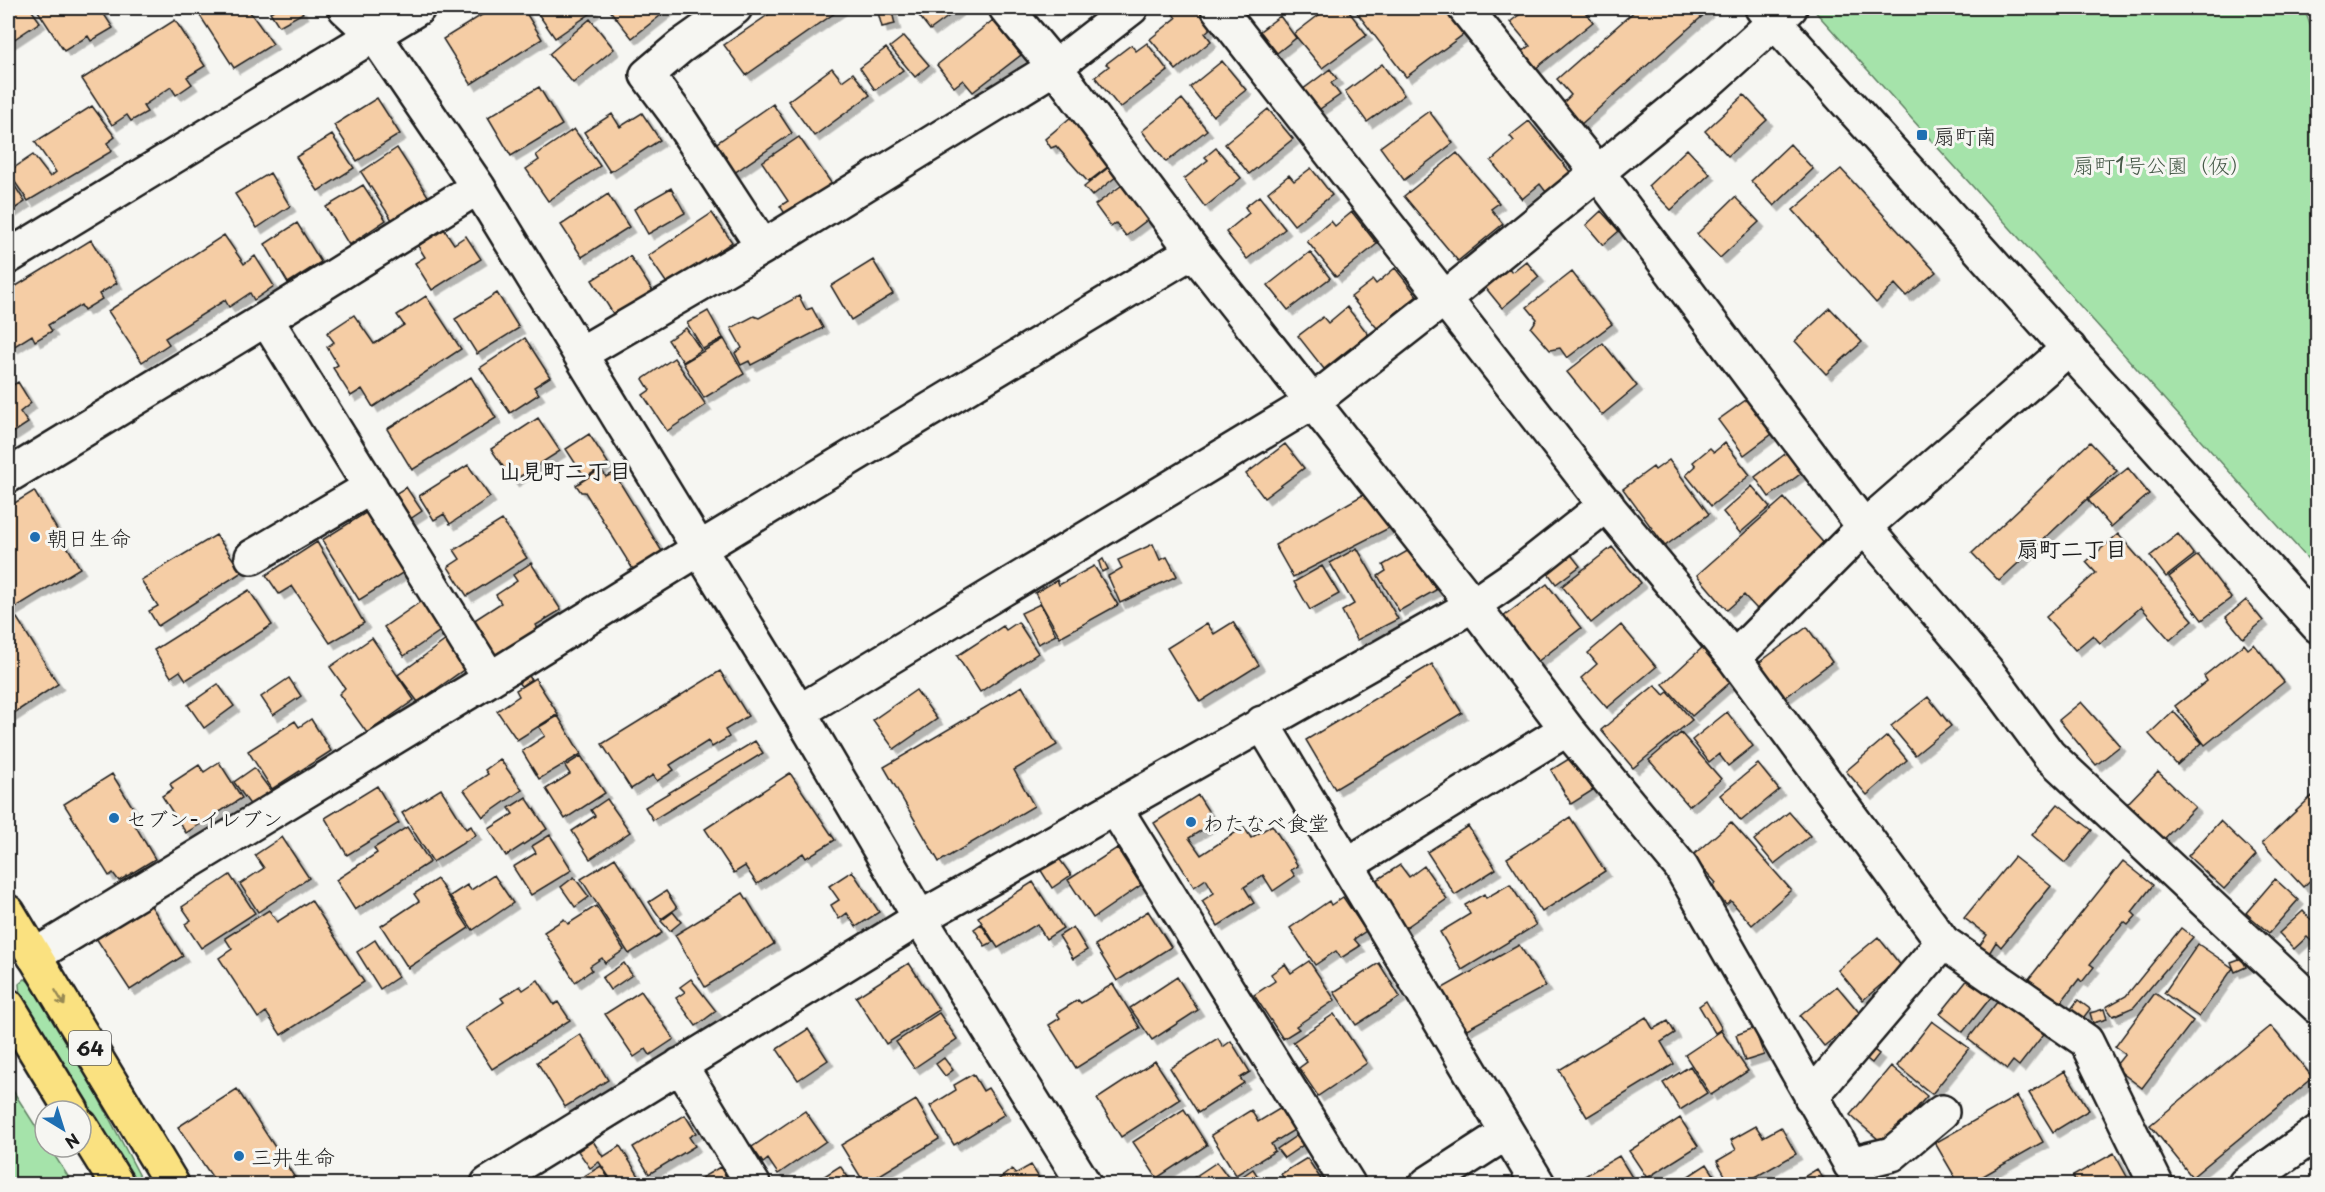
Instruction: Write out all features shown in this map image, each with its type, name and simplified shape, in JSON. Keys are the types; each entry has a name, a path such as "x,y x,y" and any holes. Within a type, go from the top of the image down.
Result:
{"main road":[{"name":"64","path":"8,912 172,1185"},
{"name":"64","path":"8,1006 65,1099"},
{"path":"93,1146 117,1185"}],"street":[{"path":"345,8 375,36 478,187 799,712 920,918 1084,1185"},
{"path":"8,257 418,8"},
{"path":"735,8 680,47 647,75 676,114 763,247"},
{"path":"1006,8 1055,67 1311,403 1473,604 1567,729 1681,867 1856,1174 1892,1154 1942,1112"},
{"path":"580,354 763,247 1055,67 1131,8"},
{"path":"1218,8 1446,297 1597,494 1734,658 1943,942 2086,1041 2156,1185"},
{"path":"1466,8 1598,173 1864,526 1986,670 2049,755 2318,1007"},
{"path":"799,712 1311,403 1446,297 1709,81 1776,12 2069,348 2318,626"},
{"path":"8,476 478,187"},
{"path":"34,956 699,549 1193,251"},
{"path":"266,319 490,679"},
{"path":"1734,658 1864,526 2069,348"},
{"path":"252,557 371,487"},
{"path":"488,1185 920,918 1473,604 1521,572 1607,504"},
{"path":"1262,723 1538,1185"},
{"path":"1347,865 1567,729"},
{"path":"1115,808 1348,1185"},
{"path":"1811,1097 1943,942"},
{"path":"680,1065 753,1185"},
{"path":"2245,1185 2318,1132"},
{"path":"1427,1185 1506,1133"}],"green space":[{"name":"扇町1号公園（仮）","path":"1812,8 2304,8 2318,46 2317,569"},
{"path":"25,979 32,984 69,1042 144,1184 134,1184 93,1116 93,1099 83,1099 20,995 19,984"},
{"path":"8,1083 33,1122 33,1159 57,1159 73,1184 8,1184"}],"building":[{"path":"8,8 30,8 40,22 10,42 8,39"},
{"path":"36,8 100,8 113,28 91,41 88,36 64,51"},
{"path":"195,8 247,8 273,44 234,68"},
{"path":"278,8 300,8 303,13 279,26 270,12"},
{"path":"493,8 523,8 542,39 471,84 443,39"},
{"path":"534,8 592,8 594,11 555,38"},
{"path":"608,8 670,8 632,38"},
{"path":"778,8 842,8 746,75 724,45"},
{"path":"891,8 895,24 882,27 877,9"},
{"path":"913,8 960,8 930,30"},
{"path":"1198,8 1213,26 1205,33 1211,41 1176,70 1150,39 1176,18 1170,10"},
{"path":"1328,8 1346,8 1367,35 1322,68 1294,34"},
{"path":"1358,8 1444,8 1464,34 1406,77 1355,10"},
{"path":"1528,8 1582,8 1593,22 1535,69 1522,52 1530,46 1510,22"},
{"path":"1638,8 1703,8 1707,12 1579,126 1561,105 1571,95 1557,79"},
{"path":"1280,16 1296,38 1277,53 1260,31"},
{"path":"590,19 614,49 573,83 549,54"},
{"path":"175,20 205,66 187,77 192,84 176,95 171,87 143,106 147,112 131,121 127,115 112,125 82,79"},
{"path":"993,20 1021,55 973,92 963,80 954,87 937,65"},
{"path":"904,36 929,65 915,77 890,47"},
{"path":"1147,43 1168,71 1120,108 1095,77 1109,66 1106,64 1131,45 1136,51"},
{"path":"886,48 903,70 875,90 860,68"},
{"path":"1222,61 1246,90 1213,116 1190,87"},
{"path":"1382,64 1404,95 1367,122 1345,92"},
{"path":"832,68 842,81 853,73 870,95 814,136 788,101"},
{"path":"1330,69 1337,79 1331,83 1340,95 1317,111 1302,90"},
{"path":"539,87 562,125 511,156 488,117"},
{"path":"1744,95 1767,120 1728,156 1705,131"},
{"path":"377,98 400,134 357,161 334,125"},
{"path":"1182,99 1207,130 1166,162 1142,131"},
{"path":"773,104 792,133 734,173 714,145"},
{"path":"92,106 115,137 107,143 112,151 28,201 8,172 33,155 50,177 56,172 35,142"},
{"path":"1268,109 1293,139 1249,174 1225,144"},
{"path":"1429,111 1453,143 1404,180 1380,147"},
{"path":"642,113 660,140 610,172 584,132 612,114 620,127"},
{"path":"1071,117 1110,165 1088,182 1056,146 1051,148 1045,139"},
{"path":"1529,121 1570,172 1546,192 1540,184 1522,199 1491,161 1514,141 1510,136"},
{"path":"574,129 600,166 548,201 526,169 539,160 536,155"},
{"path":"332,135 354,168 318,191 296,157"},
{"path":"799,137 834,187 788,218 780,206 788,201 762,162"},
{"path":"1790,144 1813,169 1774,206 1751,181"},
{"path":"397,148 428,196 392,220 361,172"},
{"path":"1216,148 1241,178 1205,207 1184,179 1208,160 1205,157"},
{"path":"1687,149 1710,174 1671,210 1648,186"},
{"path":"1457,153 1499,203 1491,209 1503,224 1458,261 1404,196"},
{"path":"1109,167 1117,176 1092,196 1084,187"},
{"path":"1311,168 1332,195 1294,225 1268,192 1289,175 1294,181"},
{"path":"1841,169 1936,272 1906,296 1895,284 1876,303 1793,210"},
{"path":"270,173 290,206 257,228 235,194"},
{"path":"8,178 25,202 8,213"},
{"path":"1125,183 1151,217 1126,236 1116,223 1111,227 1095,205"},
{"path":"363,185 386,220 349,245 326,207"},
{"path":"671,188 685,213 648,234 634,209"},
{"path":"608,194 629,227 582,257 561,225"},
{"path":"1259,196 1285,229 1247,259 1226,232 1249,213 1245,207"},
{"path":"1735,197 1759,222 1720,258 1697,234"},
{"path":"1601,211 1619,231 1603,245 1586,225"},
{"path":"1352,212 1377,244 1336,277 1307,241 1331,221 1335,226"},
{"path":"712,213 732,242 668,285 648,256"},
{"path":"297,223 321,262 288,283 265,244"},
{"path":"444,229 454,244 466,236 481,259 432,290 415,263 425,257 418,246"},
{"path":"224,235 244,264 255,256 274,286 254,300 250,293 229,307 225,300 165,338 169,344 142,362 108,311"},
{"path":"91,240 117,283 99,294 102,299 84,310 81,305 48,325 52,331 35,341 32,335 13,347 8,338 8,291"},
{"path":"1310,252 1330,278 1288,310 1268,285"},
{"path":"630,256 656,296 617,320 592,280"},
{"path":"873,260 893,294 851,320 831,286"},
{"path":"1526,261 1539,277 1502,308 1485,287 1508,267 1512,272"},
{"path":"1395,268 1417,296 1377,328 1351,297 1373,280 1376,284"},
{"path":"1572,272 1612,324 1567,358 1560,348 1550,350 1531,328 1537,319 1527,307"},
{"path":"497,293 519,328 477,354 455,319"},
{"path":"426,296 461,349 373,407 362,389 351,396 333,368 338,365 327,347 334,342 327,333 354,315 374,344 404,325 397,315"},
{"path":"799,296 806,310 812,308 823,328 751,365 749,361 741,365 735,353 742,348 731,328 754,316 759,318"},
{"path":"1347,307 1368,334 1324,369 1298,336 1323,317 1328,323"},
{"path":"1830,308 1862,342 1826,374 1795,341"},
{"path":"708,311 723,338 703,349 687,323"},
{"path":"686,328 701,350 683,362 668,340"},
{"path":"525,338 550,377 534,387 539,394 510,413 480,368"},
{"path":"724,339 744,374 704,398 683,363"},
{"path":"1603,343 1637,386 1602,415 1567,372"},
{"path":"674,358 706,405 667,431 643,395 650,390 643,379"},
{"path":"471,377 496,418 412,470 387,429"},
{"path":"18,382 31,403 20,412 28,423 8,436 8,388"},
{"path":"1750,397 1776,431 1744,455 1718,420"},
{"path":"538,418 560,451 513,481 491,449"},
{"path":"589,434 608,463 585,478 566,449"},
{"path":"2090,442 2117,471 1999,581 1972,553"},
{"path":"1725,443 1750,475 1711,506 1686,475 1696,466 1693,462 1710,448 1714,452"},
{"path":"1285,444 1304,468 1264,498 1246,474"},
{"path":"1789,451 1803,472 1769,497 1755,477"},
{"path":"1669,460 1709,514 1665,546 1623,489 1653,467 1655,470"},
{"path":"468,465 490,497 450,524 444,514 434,520 419,496"},
{"path":"2128,468 2149,494 2111,527 2088,500"},
{"path":"601,469 606,477 614,473 663,553 634,571 585,492 581,492 576,485"},
{"path":"1752,486 1770,507 1740,533 1723,512"},
{"path":"406,487 422,511 407,521 392,496"},
{"name":"朝日生命","path":"34,491 80,568 8,612 8,507"},
{"path":"1368,492 1389,528 1293,577 1275,545"},
{"path":"1784,498 1827,547 1757,609 1744,595 1727,610 1697,575"},
{"path":"367,512 404,572 359,600 322,540"},
{"path":"502,520 527,558 467,596 448,567 460,559 454,550"},
{"path":"2118,534 2193,620 2170,640 2141,607 2100,643 2093,635 2075,650 2046,617 2096,573 2086,562"},
{"path":"2178,534 2194,555 2166,577 2150,556"},
{"path":"216,535 242,572 158,626 149,611 158,606 141,580"},
{"path":"317,542 364,623 330,643 292,586 279,594 266,575"},
{"path":"1153,544 1160,560 1167,557 1177,576 1120,603 1108,576 1122,568 1118,560"},
{"path":"1565,547 1580,566 1556,584 1542,565"},
{"path":"1612,547 1641,583 1591,623 1562,586"},
{"path":"1357,548 1398,619 1357,640 1342,611 1354,604 1330,563"},
{"path":"1411,549 1436,590 1399,611 1378,576 1386,571 1383,565"},
{"path":"2198,555 2231,598 2202,620 2169,577"},
{"path":"1103,559 1108,569 1102,572 1099,562"},
{"path":"531,563 561,610 536,625 538,629 495,656 473,621 501,603 496,595 517,581 513,575"},
{"path":"1094,566 1118,605 1060,637 1035,593 1057,580 1059,585"},
{"path":"1322,566 1339,594 1310,610 1294,582"},
{"path":"1547,584 1581,628 1537,662 1503,617"},
{"path":"249,590 272,625 186,680 180,671 171,677 154,650"},
{"path":"423,600 443,629 404,656 384,627"},
{"path":"2246,600 2263,621 2243,638 2226,617"},
{"path":"1040,604 1056,635 1038,644 1021,613"},
{"path":"17,618 58,684 8,717 8,624"},
{"path":"1018,622 1038,653 980,692 957,656 1003,626 1006,630"},
{"path":"1233,622 1259,665 1200,702 1167,648 1207,623 1214,634"},
{"path":"1621,625 1656,667 1607,708 1581,678 1597,664 1588,653"},
{"path":"1807,627 1832,662 1778,702 1752,668"},
{"path":"372,638 414,700 367,733 339,694 345,688 330,667"},
{"path":"446,640 466,668 418,702 398,675"},
{"path":"2244,644 2248,649 2254,644 2284,682 2205,745 2175,706 2207,681 2204,676"},
{"path":"1704,646 1734,679 1692,716 1663,684"},
{"path":"1432,664 1462,713 1335,789 1306,740"},
{"path":"720,671 748,716 725,730 729,737 712,747 708,741 670,765 674,770 657,781 653,775 631,789 602,744"},
{"path":"528,674 531,679 521,686 517,681"},
{"path":"289,678 301,696 273,715 261,697"},
{"path":"535,678 558,714 517,740 497,711 519,696 516,690"},
{"path":"218,684 234,706 204,728 188,705"},
{"path":"1655,685 1664,695 1668,692 1692,720 1633,768 1601,730"},
{"path":"1022,686 1057,745 1014,770 1034,806 939,862 884,767"},
{"path":"916,690 937,719 894,749 873,720"},
{"path":"1928,697 1951,726 1915,755 1891,726"},
{"path":"2081,702 2120,746 2096,765 2059,720"},
{"path":"2173,711 2202,743 2177,765 2149,734"},
{"path":"1727,712 1753,746 1728,766 1719,754 1709,762 1692,740"},
{"path":"558,716 581,754 539,779 522,751 545,736 539,727"},
{"path":"311,719 331,751 272,789 248,751 295,721 299,727"},
{"path":"1681,733 1721,779 1689,806 1649,760"},
{"path":"1887,736 1907,760 1867,795 1846,771"},
{"path":"755,741 763,753 653,820 645,807"},
{"path":"581,756 605,793 565,819 546,789 570,774 565,766"},
{"path":"1572,757 1593,790 1571,804 1551,770"},
{"path":"500,759 522,790 483,817 464,790 488,774 485,770"},
{"path":"219,762 242,798 186,833 162,796 173,789 170,784 199,765 204,772"},
{"path":"1758,764 1779,790 1741,821 1720,795"},
{"path":"254,768 271,791 251,806 234,782"},
{"path":"2158,772 2195,807 2163,840 2126,805"},
{"path":"790,773 835,840 806,858 803,853 757,884 745,866 734,873 705,829"},
{"path":"112,774 135,811 129,815 155,859 119,881 113,873 109,876 64,804"},
{"path":"377,786 399,823 347,855 325,818"},
{"path":"441,789 466,829 471,826 476,835 433,862 402,813"},
{"path":"1198,795 1215,822 1189,838 1201,855 1244,827 1251,838 1272,825 1298,866 1291,870 1295,876 1273,891 1263,875 1244,887 1254,903 1218,926 1202,901 1214,893 1206,879 1194,887 1154,823"},
{"path":"2312,796 2318,802 2318,873 2303,887 2262,843"},
{"path":"526,797 547,829 506,856 489,829 513,814 509,808"},
{"path":"607,799 630,832 590,859 572,831 595,816 591,810"},
{"path":"2058,804 2092,830 2065,863 2032,835"},
{"path":"1789,812 1810,836 1774,864 1754,840"},
{"path":"1570,817 1605,871 1542,912 1507,858"},
{"path":"2220,821 2256,855 2224,889 2188,856"},
{"path":"1731,822 1791,890 1752,925 1731,901 1726,905 1712,887 1716,883 1692,856"},
{"path":"1468,826 1496,869 1455,895 1427,852"},
{"path":"407,827 430,862 355,910 336,880 377,853 374,848"},
{"path":"550,835 572,870 531,895 513,867 536,853 532,846"},
{"path":"282,837 309,878 258,912 240,884 264,868 255,855"},
{"path":"1117,848 1141,885 1093,918 1068,880"},
{"path":"1058,857 1071,875 1052,888 1040,869"},
{"path":"2014,857 2051,886 2001,947 1996,942 1988,955 1978,948 1987,935 1964,918"},
{"path":"615,858 662,933 629,954 581,879"},
{"path":"2123,861 2153,885 2132,912 2136,916 2128,925 2124,922 2090,964 2094,967 2082,982 2079,979 2059,1005 2028,980"},
{"path":"1400,865 1409,877 1424,866 1447,899 1405,928 1374,882"},
{"path":"852,871 879,912 856,927 847,913 839,919 831,905 839,900 829,886"},
{"path":"230,875 255,913 201,948 185,924 191,920 182,907"},
{"path":"494,875 513,903 473,930 450,896 467,885 471,890"},
{"path":"574,877 589,897 575,907 561,887"},
{"path":"437,879 469,928 408,968 381,926 419,901 414,894"},
{"path":"2275,879 2298,900 2269,933 2246,913"},
{"path":"1033,882 1063,928 1046,939 1037,924 998,948 978,917"},
{"path":"1510,884 1536,925 1462,970 1440,932 1470,914 1465,905 1484,894 1486,898"},
{"path":"666,891 677,908 661,919 649,902"},
{"path":"743,893 774,944 705,987 675,935"},
{"path":"1343,897 1366,931 1354,939 1360,946 1341,958 1336,951 1315,965 1290,928 1329,901 1331,905"},
{"path":"311,900 364,982 281,1035 266,1012 258,1018 219,958 232,949 225,938 269,910 277,922"},
{"path":"150,904 183,956 130,990 96,938"},
{"path":"596,906 624,950 605,963 602,958 590,966 592,970 575,982 544,932 564,919 568,924"},
{"path":"1148,911 1171,947 1117,981 1095,945"},
{"path":"2303,911 2311,920 2318,914 2318,947 2307,937 2294,949 2279,933"},
{"path":"673,912 681,922 670,931 661,921"},
{"path":"981,924 993,942 985,946 974,929"},
{"path":"1073,927 1087,950 1073,959 1059,936"},
{"path":"2181,928 2193,937 2134,1007 2113,1016 2106,1007 2126,996"},
{"path":"1878,937 1902,967 1863,1000 1838,970"},
{"path":"375,940 398,977 380,989 357,952"},
{"path":"2198,944 2233,968 2199,1017 2164,993"},
{"path":"1519,945 1546,986 1467,1029 1441,989"},
{"path":"2242,958 2246,967 2235,972 2231,962"},
{"path":"1309,961 1335,1000 1296,1026 1299,1029 1283,1039 1254,995 1275,981 1271,974 1285,964 1291,973"},
{"path":"624,963 632,975 610,990 602,978"},
{"path":"909,963 939,1010 886,1044 856,997"},
{"path":"1379,963 1400,997 1356,1025 1334,992"},
{"path":"1177,977 1198,1010 1152,1040 1130,1008"},
{"path":"1969,978 1992,996 1963,1032 1940,1014"},
{"path":"691,979 716,1011 696,1026 676,998 685,992 680,987"},
{"path":"538,980 554,1005 558,1002 570,1020 492,1069 465,1028 504,1002 501,998 520,986 523,990"},
{"path":"1113,984 1140,1028 1076,1068 1049,1025 1060,1018 1057,1013 1078,1000 1081,1003"},
{"path":"1837,986 1862,1016 1824,1046 1800,1016"},
{"path":"641,991 674,1039 650,1055 646,1049 634,1057 605,1014"},
{"path":"2155,993 2193,1021 2142,1088 2118,1070 2120,1068 2116,1065 2125,1054 2115,1047"},
{"path":"2002,996 2047,1030 2019,1066 2013,1061 2007,1069 1968,1039"},
{"path":"2078,1000 2090,1009 2080,1022 2068,1013"},
{"path":"1706,1001 1722,1029 1715,1033 1699,1006"},
{"path":"2104,1009 2107,1019 2093,1023 2090,1013"},
{"path":"939,1013 957,1039 914,1068 896,1042"},
{"path":"1334,1014 1367,1063 1318,1096 1299,1068 1307,1062 1293,1042"},
{"path":"1646,1017 1653,1029 1668,1021 1675,1033 1661,1042 1674,1064 1587,1117 1559,1070"},
{"path":"1932,1021 1969,1048 1932,1094 1897,1066"},
{"path":"2271,1026 2313,1078 2192,1177 2150,1125"},
{"path":"1754,1028 1764,1055 1745,1061 1736,1035"},
{"path":"808,1029 828,1060 798,1080 777,1049"},
{"path":"1721,1031 1748,1071 1711,1095 1685,1055"},
{"path":"580,1034 608,1080 565,1107 537,1062"},
{"path":"1218,1038 1223,1047 1231,1041 1250,1072 1240,1078 1244,1083 1198,1113 1170,1068"},
{"path":"1870,1047 1879,1054 1872,1063 1863,1056"},
{"path":"944,1058 953,1070 945,1076 936,1064"},
{"path":"1155,1061 1180,1099 1121,1137 1097,1099"},
{"path":"1690,1066 1707,1093 1680,1110 1663,1083"},
{"path":"1891,1066 1927,1096 1885,1145 1850,1115"},
{"path":"2065,1071 2089,1110 2053,1132 2029,1093"},
{"path":"973,1074 983,1091 988,1088 1005,1114 954,1145 930,1106 956,1090 954,1085"},
{"name":"三井生命","path":"237,1089 299,1184 217,1184 178,1127"},
{"path":"2017,1096 2043,1142 1969,1184 1959,1184 1935,1143"},
{"path":"916,1100 939,1139 865,1184 841,1145"},
{"path":"1281,1108 1294,1130 1271,1144 1275,1151 1236,1175 1211,1135 1251,1110 1258,1122"},
{"path":"1184,1109 1207,1145 1157,1178 1133,1142"},
{"path":"805,1111 826,1141 778,1174 768,1159 763,1163 752,1147"},
{"path":"685,1115 696,1133 689,1137 695,1146 649,1174 633,1147"},
{"path":"1680,1118 1698,1146 1647,1178 1629,1151"},
{"path":"1756,1126 1763,1137 1781,1127 1796,1154 1743,1184 1730,1184 1717,1161 1736,1150 1731,1140"},
{"path":"1296,1136 1303,1145 1284,1158 1277,1149"},
{"path":"593,1141 603,1157 620,1146 644,1184 614,1184 599,1162 590,1168 578,1151"},
{"path":"2114,1153 2131,1184 2077,1184 2073,1176"},
{"path":"1619,1156 1636,1184 1571,1184"},
{"path":"1307,1158 1324,1184 1287,1184 1281,1174"},
{"path":"1217,1162 1233,1184 1184,1184"},
{"path":"1707,1164 1720,1184 1676,1184"},
{"path":"1031,1165 1043,1184 994,1183 1012,1169 1015,1174"},
{"path":"601,1166 612,1184 578,1184 576,1181"},
{"path":"840,1166 853,1184 812,1184"},
{"path":"720,1167 731,1184 691,1184"},
{"path":"1253,1169 1263,1184 1235,1184 1234,1182"},
{"path":"1817,1169 1827,1184 1798,1184 1797,1181"}],"place":[{"name":"扇町南","path":"1922,135"},
{"name":"朝日生命","path":"35,537"},
{"name":"セブン-イレブン","path":"114,818"},
{"name":"わたなべ食堂","path":"1191,822"},
{"name":"三井生命","path":"239,1156"}],"district":[{"name":"山見町二丁目","path":"565,469"},
{"name":"扇町二丁目","path":"2072,547"}]}
